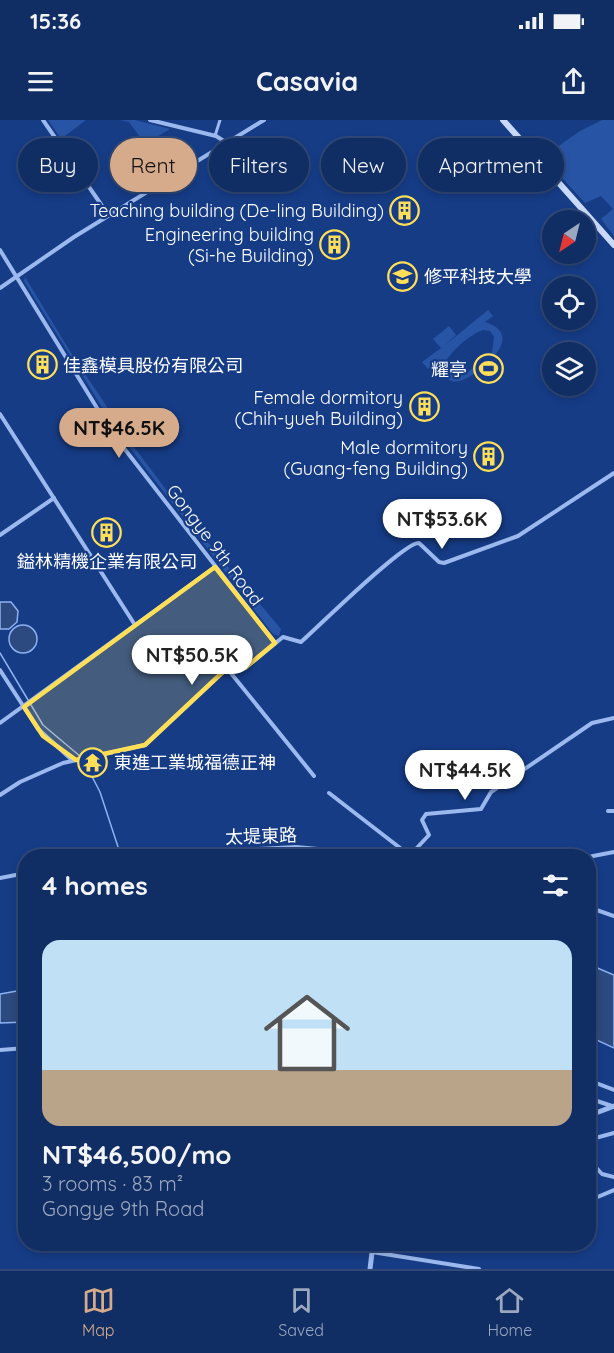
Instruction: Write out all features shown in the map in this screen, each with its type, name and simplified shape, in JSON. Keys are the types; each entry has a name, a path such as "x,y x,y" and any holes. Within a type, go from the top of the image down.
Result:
{"main road":[{"path":"503,120 614,244"}],"street":[{"path":"43,120 109,216"},
{"path":"150,120 218,138"},
{"path":"182,128 184,120"},
{"path":"215,136 220,120"},
{"path":"235,138 264,120"},
{"path":"0,288 109,216 209,154"},
{"name":"Gongye 9th Road","path":"0,250 113,434 275,643"},
{"path":"0,414 135,625"},
{"path":"0,795 26,778 74,760 145,745 224,671 245,668 285,637 301,642 385,564 414,542 419,543 439,562 444,563 518,536 614,473"},
{"path":"0,535 54,498"},
{"path":"0,723 215,567"},
{"path":"0,670 43,735 74,760"},
{"path":"230,671 314,776"},
{"path":"416,849 429,835 422,820 426,814 482,809 491,792 592,723 614,718"},
{"path":"329,793 402,849"},
{"path":"608,811 614,811"},
{"name":"太堤東路","path":"259,849 296,847 318,849"},
{"path":"596,855 614,852"},
{"path":"0,878 18,875"},
{"path":"596,910 614,916"},
{"path":"0,1050 18,1049"},
{"path":"596,1083 614,1090"},
{"path":"596,1101 613,1106"},
{"path":"596,1113 613,1106"},
{"path":"596,1138 614,1132"},
{"path":"596,1168 602,1174 614,1177"},
{"path":"596,1198 614,1190"},
{"path":"370,1269 372,1252 479,1269"}],"highlighted area":[{"path":"215,567 275,643 245,668 225,670 145,745 76,760 43,736 24,707"}],"shaded area":[{"path":"48,120 86,120 62,138"},
{"path":"120,120 135,120 170,129 155,138 141,138 129,122"},
{"path":"602,120 614,120 614,236 601,219 613,209 601,196 585,203 564,180 564,142"},
{"path":"25,277 71,353 134,447 189,520 281,629 279,636 273,634 116,430 24,281"},
{"path":"488,310 493,316 485,322 501,332 503,339 497,352 486,365 460,381 445,377 438,362 428,369 422,362 441,348 433,339 449,326 456,335 444,346","holes":["490,331 494,337 492,353 464,375 450,374 445,364 456,349 478,332"]},
{"path":"0,602 11,602 18,611 17,622 9,629 0,629"},
{"path":"23,625 33,629 37,639 33,649 23,653 13,649 9,639 13,629"},
{"path":"596,967 614,975 614,1048 596,1040"},
{"path":"18,991 18,1022 0,1023 0,994"}],"waterway":[{"path":"0,653 43,725 81,757"},
{"path":"84,761 100,792 119,849"}],"place":[{"name":"Teaching building (De-ling Building)","path":"405,210"},
{"name":"Engineering building (Si-he Building)","path":"335,244"},
{"name":"修平科技大學","path":"403,276"},
{"name":"佳鑫模具股份有限公司","path":"42,365"},
{"name":"耀亭","path":"488,369"},
{"name":"Female dormitory (Chih-yueh Building)","path":"424,407"},
{"name":"Male dormitory (Guang-feng Building)","path":"489,457"},
{"name":"鎰林精機企業有限公司","path":"107,532"},
{"name":"東進工業城福德正神","path":"93,762"}]}
